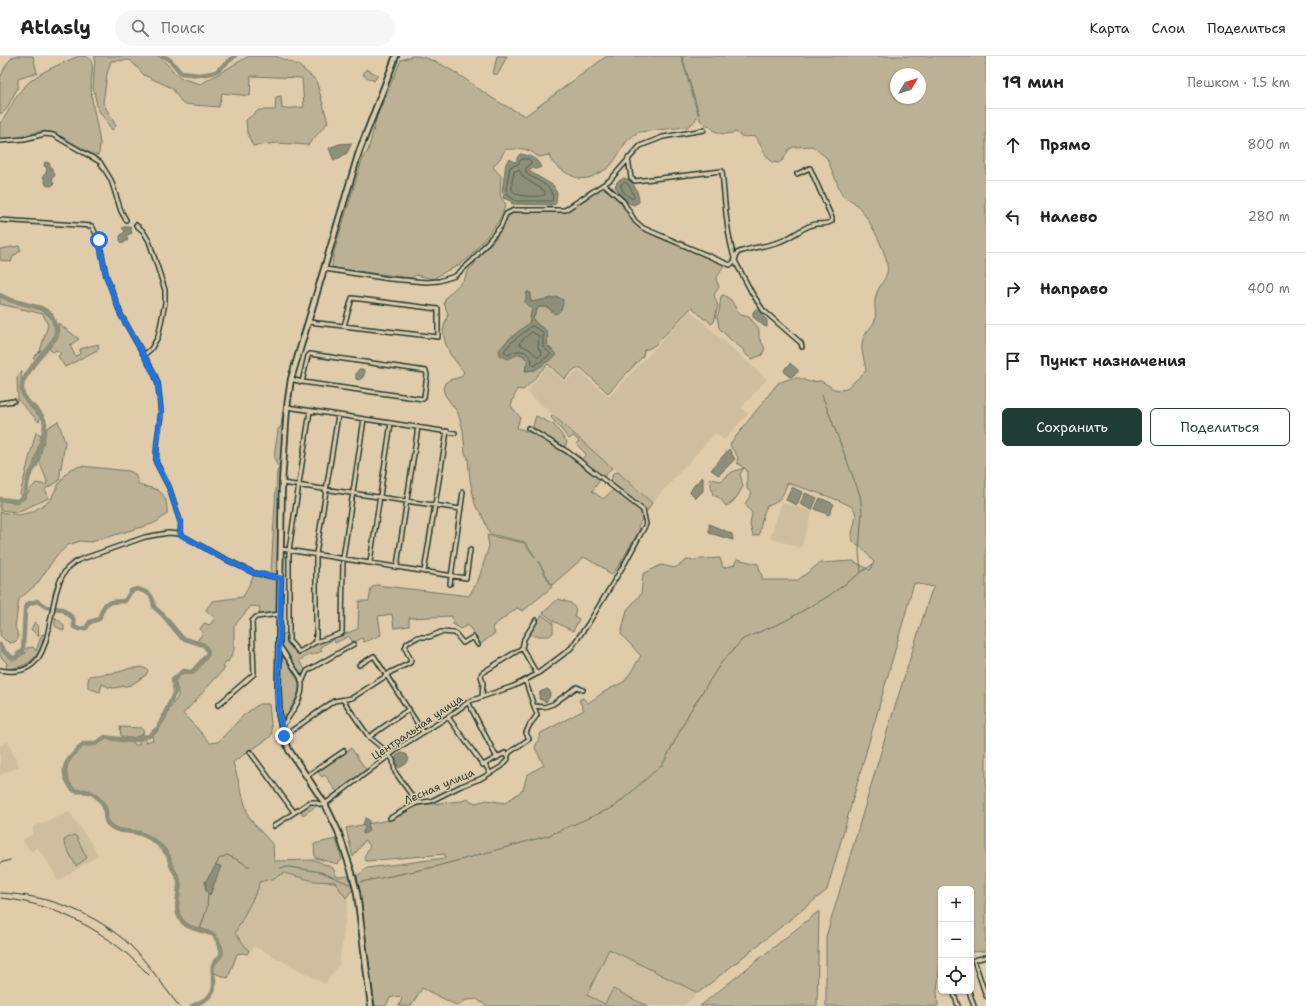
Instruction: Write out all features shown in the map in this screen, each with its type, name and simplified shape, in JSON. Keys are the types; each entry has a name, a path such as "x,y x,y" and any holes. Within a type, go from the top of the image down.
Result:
{"main road":[{"path":"371,1006 357,893 352,873 338,831 325,804 289,750 279,714 278,690 282,483 287,407 292,380 360,152 396,56"}],"street":[{"path":"325,269 412,281 439,281 450,278 455,276 473,260 501,226 506,214 509,212 514,210 565,210 610,180 640,146 663,137 704,130"},
{"path":"0,141 24,139 45,134 53,135 100,162 111,180 121,211 126,220"},
{"path":"628,158 631,178 635,181 722,171 725,207 731,246 735,261 763,310 801,343 802,347"},
{"path":"604,184 623,201 635,221 643,228 730,265 735,261 737,253 743,250 780,242 811,225 820,223 826,224 832,221 810,168 797,174"},
{"path":"0,220 92,226 99,240 106,275 121,315 158,384 161,408 156,462 169,487 181,524 180,534"},
{"path":"136,225 143,231 149,241 165,290 165,303 158,336 151,349 144,356"},
{"path":"309,322 438,337 438,309 352,298 344,326"},
{"path":"292,380 302,382 423,399 427,375 426,371 310,354 308,356 302,382"},
{"path":"0,403 14,401"},
{"path":"287,407 455,433"},
{"path":"310,411 289,550 288,632 289,641 298,652 316,642 342,633 343,558 364,419"},
{"path":"316,642 316,554 338,415"},
{"path":"370,562 391,423"},
{"path":"397,566 418,427"},
{"name":"Центральная улица","path":"325,804 390,755 468,702 514,686 559,659 571,648 588,624 625,563 646,524 643,510 568,452 528,428"},
{"path":"424,572 447,431"},
{"path":"282,483 461,509"},
{"path":"450,584 464,492"},
{"path":"0,670 21,670 29,668 36,662 43,650 59,584 70,565 78,560 146,537 168,533 180,534 217,555 254,573 281,578"},
{"path":"281,549 466,578 470,550"},
{"path":"218,704 254,674 252,622 256,617 280,614"},
{"path":"536,620 524,640 522,648 536,674"},
{"path":"279,632 288,632"},
{"path":"284,736 334,701 352,698 391,672 410,663 411,660 405,648 407,643 418,637 429,637 442,632 455,633 463,643 473,637 478,645"},
{"path":"302,682 306,671 354,644"},
{"path":"279,645 302,682 303,689 300,697 282,727"},
{"path":"482,697 482,673 522,648"},
{"path":"359,665 374,656 423,732"},
{"path":"524,680 534,706 544,707 553,704 578,687 583,690"},
{"path":"343,700 369,737 390,755 393,760 395,772 417,803"},
{"path":"468,702 497,758"},
{"name":"Лесная улица","path":"390,818 417,803 431,801 490,773 501,766 508,758 507,757 510,752 529,739 526,734 529,726 537,715 534,706"},
{"path":"369,737 409,709"},
{"path":"448,717 483,766 505,753 507,757"},
{"path":"307,776 344,751"},
{"path":"250,752 294,812"},
{"path":"485,764 490,773"},
{"path":"274,826 310,802 322,805 325,804"},
{"path":"974,960 986,957"},
{"path":"974,966 986,996"},
{"path":"954,994 958,1006"},
{"path":"970,994 974,1006"}],"shaded area":[{"path":"14,56 33,56 37,73 18,79 18,87 6,110 0,114 0,78 7,63"},
{"path":"79,56 87,56 90,59 92,66 91,92 100,144 98,155 94,155 55,133 46,131 15,138 0,138 0,123 24,87 30,81 46,71"},
{"path":"95,56 159,56 180,78 201,84 249,56 275,56 298,65 316,80 328,122 308,145 277,143 253,146 247,132 246,120 259,110 275,110 276,97 281,96 282,109 304,107 302,78 251,76 250,96 222,93 219,107 183,104 172,88 144,75 130,60 111,61 107,74 103,103 116,126 112,130 98,109 93,88"},
{"path":"413,56 423,57 444,66 492,98 525,116 607,56 681,56 698,114 694,122 687,127 639,132 626,142 615,159 606,169 594,176 586,178 574,177 565,172 553,163 549,155 539,157 524,149 506,149 493,167 501,176 500,195 506,204 499,221 469,258 433,279 416,275 411,278 333,268 334,252 363,157 368,151 377,116 401,60"},
{"path":"497,56 507,56 498,74 493,74"},
{"path":"682,56 986,56 986,951 974,952 974,886 938,886 938,1006 826,1006 826,937 886,735 931,592 934,587 914,583 827,890 698,993 609,949 587,995 605,1004 613,989 647,1006 486,1006 477,999 466,1000 458,1006 422,988 411,1006 399,1006 402,998 398,996 390,998 386,1006 375,1006 357,876 367,868 445,858 445,854 366,861 364,857 370,846 365,840 353,857 346,828 394,819 418,805 462,801 467,799 475,803 487,800 505,803 523,790 527,775 544,765 535,748 541,733 584,710 579,700 583,698 588,703 604,692 625,681 641,656 621,634 627,610 641,594 643,574 661,565 675,568 687,560 720,558 723,568 734,565 737,559 758,564 763,580 798,580 820,563 853,561 870,570 874,562 864,550 855,544 852,538 856,514 853,508 833,498 787,483 781,498 775,503 767,506 765,509 759,535 753,536 750,525 752,513 745,504 752,493 747,489 747,470 737,463 738,457 730,444 778,383 792,378 799,378 809,382 821,381 834,389 840,390 846,389 866,371 862,344 866,334 875,320 875,298 887,273 886,258 878,238 862,210 855,203 842,195 827,158 812,146 794,147 789,149 783,160 778,163 772,162 765,154 756,137 743,137 736,132 728,134 718,133 700,120"},
{"path":"366,69 378,75 374,81 363,75"},
{"path":"602,187 618,199 638,227 659,238 717,261 724,266 716,279 719,287 714,295 718,306 714,322 711,324 692,307 655,345 644,350 643,356 608,393 581,368 576,368 564,379 548,364 527,387 523,390 517,389 512,402 511,406 520,417 517,428 549,443 600,480 592,491 603,499 613,490 641,511 642,519 638,526 640,529 612,575 606,572 607,570 584,557 552,585 538,561 552,587 523,611 517,608 492,627 495,633 481,644 468,625 460,629 453,624 452,616 409,618 409,626 394,628 392,614 378,616 381,635 364,642 362,638 353,643 349,636 335,643 334,639 320,647 322,651 313,655 310,654 299,661 306,670 303,677 282,645 282,634 287,634 288,642 299,655 317,644 358,629 359,601 369,601 371,588 376,585 469,596 478,581 489,546 487,535 524,543 536,558 525,542 490,534 481,513 475,504 470,480 468,458 465,453 463,430 458,413 445,395 443,389 445,383 449,380 461,377 464,372 450,354 445,342 443,330 448,314 444,303 446,297 464,280 469,269 496,238 506,222 507,216 515,212 564,212","holes":["527,292 531,293 530,299 532,302 558,297 555,314 547,307 538,307 533,319 546,331 547,345 557,355 535,370 526,371 528,361 524,356 519,354 508,340 529,323 532,309"]},
{"path":"19,246 21,251 13,256 11,262 0,260 0,249"},
{"path":"724,295 731,300 741,315 749,317 759,329 759,338 765,348 762,355 752,359 719,328 717,316 719,313 721,296"},
{"path":"0,297 36,308 51,318 54,325 53,338 36,360 33,358 40,351 48,325 43,314 0,304"},
{"path":"690,311 767,379 741,408 748,414 724,440 715,433 652,503 527,392 547,366 564,381 579,371 609,397"},
{"path":"58,323 79,339 70,345 75,356 80,354 80,349 98,344 99,349 65,367 58,356 61,353 56,350 53,352 49,349 59,336"},
{"path":"22,371 21,387 23,398 40,417 39,422 18,400 17,377"},
{"path":"283,410 281,466 279,467 276,463 275,454 278,429 281,427"},
{"path":"553,415 612,468 603,478 574,455 576,453 582,459 586,454 576,444 579,441 573,436 569,439 551,417"},
{"path":"536,416 554,425 567,442 565,447 537,431 533,426"},
{"path":"58,421 65,442 59,481 45,489 49,498 17,512 0,510 0,501 18,503 36,483 46,485 47,481 39,461 47,428"},
{"path":"36,432 41,435 33,466 27,476 26,489 22,496 20,494"},
{"path":"81,466 129,471 135,474 139,485 155,489 161,493 166,502 167,514 152,524 91,542 80,541 68,545 56,556 37,584 19,599 15,627 19,637 15,642 10,643 0,635 0,512 19,515 32,512 51,500 70,469"},
{"path":"744,468 740,474 743,486 734,500 726,506 720,498 713,495 710,479 721,481 732,472"},
{"path":"278,469 281,471 279,569 276,574 273,575 271,572"},
{"path":"618,472 652,503 647,511 611,482 613,473"},
{"path":"782,502 812,512 801,548 770,538"},
{"path":"254,575 275,580 278,585 277,613 259,615 260,607 251,606 234,626 234,650 228,662 226,661 223,667 225,668 183,714 210,743 218,742 244,715 259,704 269,704 272,734 269,738 233,762 248,815 273,845 274,861 315,860 333,868 337,877 350,876 353,889 346,898 335,882 314,881 284,873 272,879 259,882 258,889 235,933 249,951 247,954 237,954 228,978 214,973 215,965 222,956 223,952 222,946 218,939 214,934 187,923 180,914 178,903 181,884 168,851 146,834 120,829 112,825 108,821 107,809 104,802 95,794 87,790 72,787 68,780 67,768 69,761 82,747 96,745 107,739 133,742 135,745 139,745 139,741 144,738 146,742 153,740 152,736 158,731 170,708 178,697 175,681 182,674 194,674 208,657 210,651 205,644 197,641 203,633 200,629 204,623 210,625 215,618 206,610 212,601 243,597"},
{"path":"558,599 571,603 576,609 574,616 579,619 573,631 555,622 543,613"},
{"path":"542,615 553,623 553,633 549,636 534,636 530,633"},
{"path":"55,617 64,625 64,631 55,626"},
{"path":"35,622 38,625 38,636 31,629"},
{"path":"42,634 45,635 42,643 36,656 32,660 22,666 6,669 7,663 0,656 0,648 4,654 13,660 26,653 27,648 33,647 36,651"},
{"path":"282,657 286,659 296,676 299,687 296,699 287,716 282,714"},
{"path":"142,667 148,670 146,675 131,685 114,688 102,684 100,692 88,688 89,676"},
{"path":"120,727 142,728 144,733 133,738 124,737 121,736"},
{"path":"8,742 19,767 0,775 0,746"},
{"path":"351,748 367,771 337,792 325,775 322,777 318,772"},
{"path":"310,804 314,804 316,806 303,815 300,810"},
{"path":"69,812 99,855 58,881 46,859 37,847 31,852 22,840 33,834 33,827"},
{"path":"73,835 76,836 87,858 76,866 64,843 64,840"},
{"path":"336,839 342,859 338,864 315,858 314,844"},
{"path":"284,873 314,881 335,882 348,901 339,964 325,984 254,946 249,951 235,933 257,889 258,882 272,879"},
{"path":"819,911 817,1006 700,1006"},
{"path":"609,949 698,993 683,1006 647,1006 613,989 605,1004 586,995"}],"water":[{"path":"352,143 347,153 334,161 329,148 339,144"},
{"path":"520,154 527,155 537,161 541,167 536,169 531,168 529,171 554,186 554,189 557,192 556,203 554,205 512,204 511,201 503,198 504,194 502,191 506,163 510,159 514,162 517,161"},
{"path":"45,162 49,163 55,175 52,179 54,184 51,186 46,185 43,176 46,173 47,168 44,166"},
{"path":"624,178 633,184 637,191 639,202 634,205 626,200 615,187 617,182"},
{"path":"130,227 132,233 127,235 127,241 122,243 120,236 125,231 122,228"},
{"path":"527,292 531,293 530,299 532,302 558,297 563,300 563,302 561,310 555,314 547,307 538,307 533,319 546,331 547,345 557,355 535,370 525,371 528,361 524,356 519,354 508,359 500,355 499,350 508,340 529,323 532,309 525,303"},
{"path":"756,309 762,312 762,315 767,320 767,327 753,317 753,312"},
{"path":"790,363 798,370 798,372 791,377 784,371"},
{"path":"359,369 363,369 365,372 363,377 359,380 356,379 356,374"},
{"path":"729,449 735,459 719,475 711,470"},
{"path":"703,477 703,491 696,498 690,492 695,484"},
{"path":"792,487 802,492 797,505 786,500"},
{"path":"805,493 817,498 812,510 800,504"},
{"path":"820,498 834,504 829,515 815,509"},
{"path":"709,524 732,534 733,540 709,533"},
{"path":"547,689 550,691 550,696 546,702 539,699 540,692"},
{"path":"401,753 406,754 409,759 406,764 399,768 396,762 396,756"},
{"path":"365,818 369,820 369,831 363,834 365,829 365,826 363,826"},
{"path":"216,865 221,866 210,895 206,891 205,882"}],"waterway":[{"path":"163,56 169,59 181,73 199,75 217,71 235,56"},
{"path":"0,295 10,300 41,308 51,314 56,328 56,337 33,365 22,386 22,392 28,402 41,414 45,424 36,465 29,476 24,497 17,501 0,499"},
{"path":"822,395 860,495 862,511 859,551 861,572"},
{"path":"361,882 434,867 547,836 614,807 663,764 689,713 721,663 743,639 785,621 827,597 873,564"},
{"path":"0,645 5,652 13,658 16,658 19,653 23,652 25,610 28,604 37,601 46,607 62,609 73,618 74,627 79,629 86,628 90,622 99,619 103,608 107,603 125,601 131,591 137,589 151,596 154,607 163,615 182,638 204,645 208,651 207,655 192,672 183,671 173,680 175,692 158,728 149,736 141,737 136,740 105,737 95,744 83,744 68,761 65,770 65,775 73,790 91,793 101,801 104,806 107,823 112,828 144,835 156,842 165,851 179,881 177,906 179,917 182,922 191,927 214,935 218,942 221,955 213,965 213,990 205,1000 192,1006"},
{"path":"216,865 219,859 227,855 247,866 250,866"},
{"path":"280,868 289,867 321,872 349,884"},
{"path":"200,930 207,908 208,893"}],"railway":[{"path":"0,863 10,860"},
{"path":"0,893 36,897 53,902 87,915 103,924 117,934 138,953 179,1006"},
{"path":"1,898 22,901 43,907 82,923 117,946 149,975"}],"route":[{"path":"99,240 106,275 121,315 154,373 158,384 161,414 156,462 169,487 181,524 180,534 217,555 254,573 281,578 278,690 279,714 284,736"}]}
